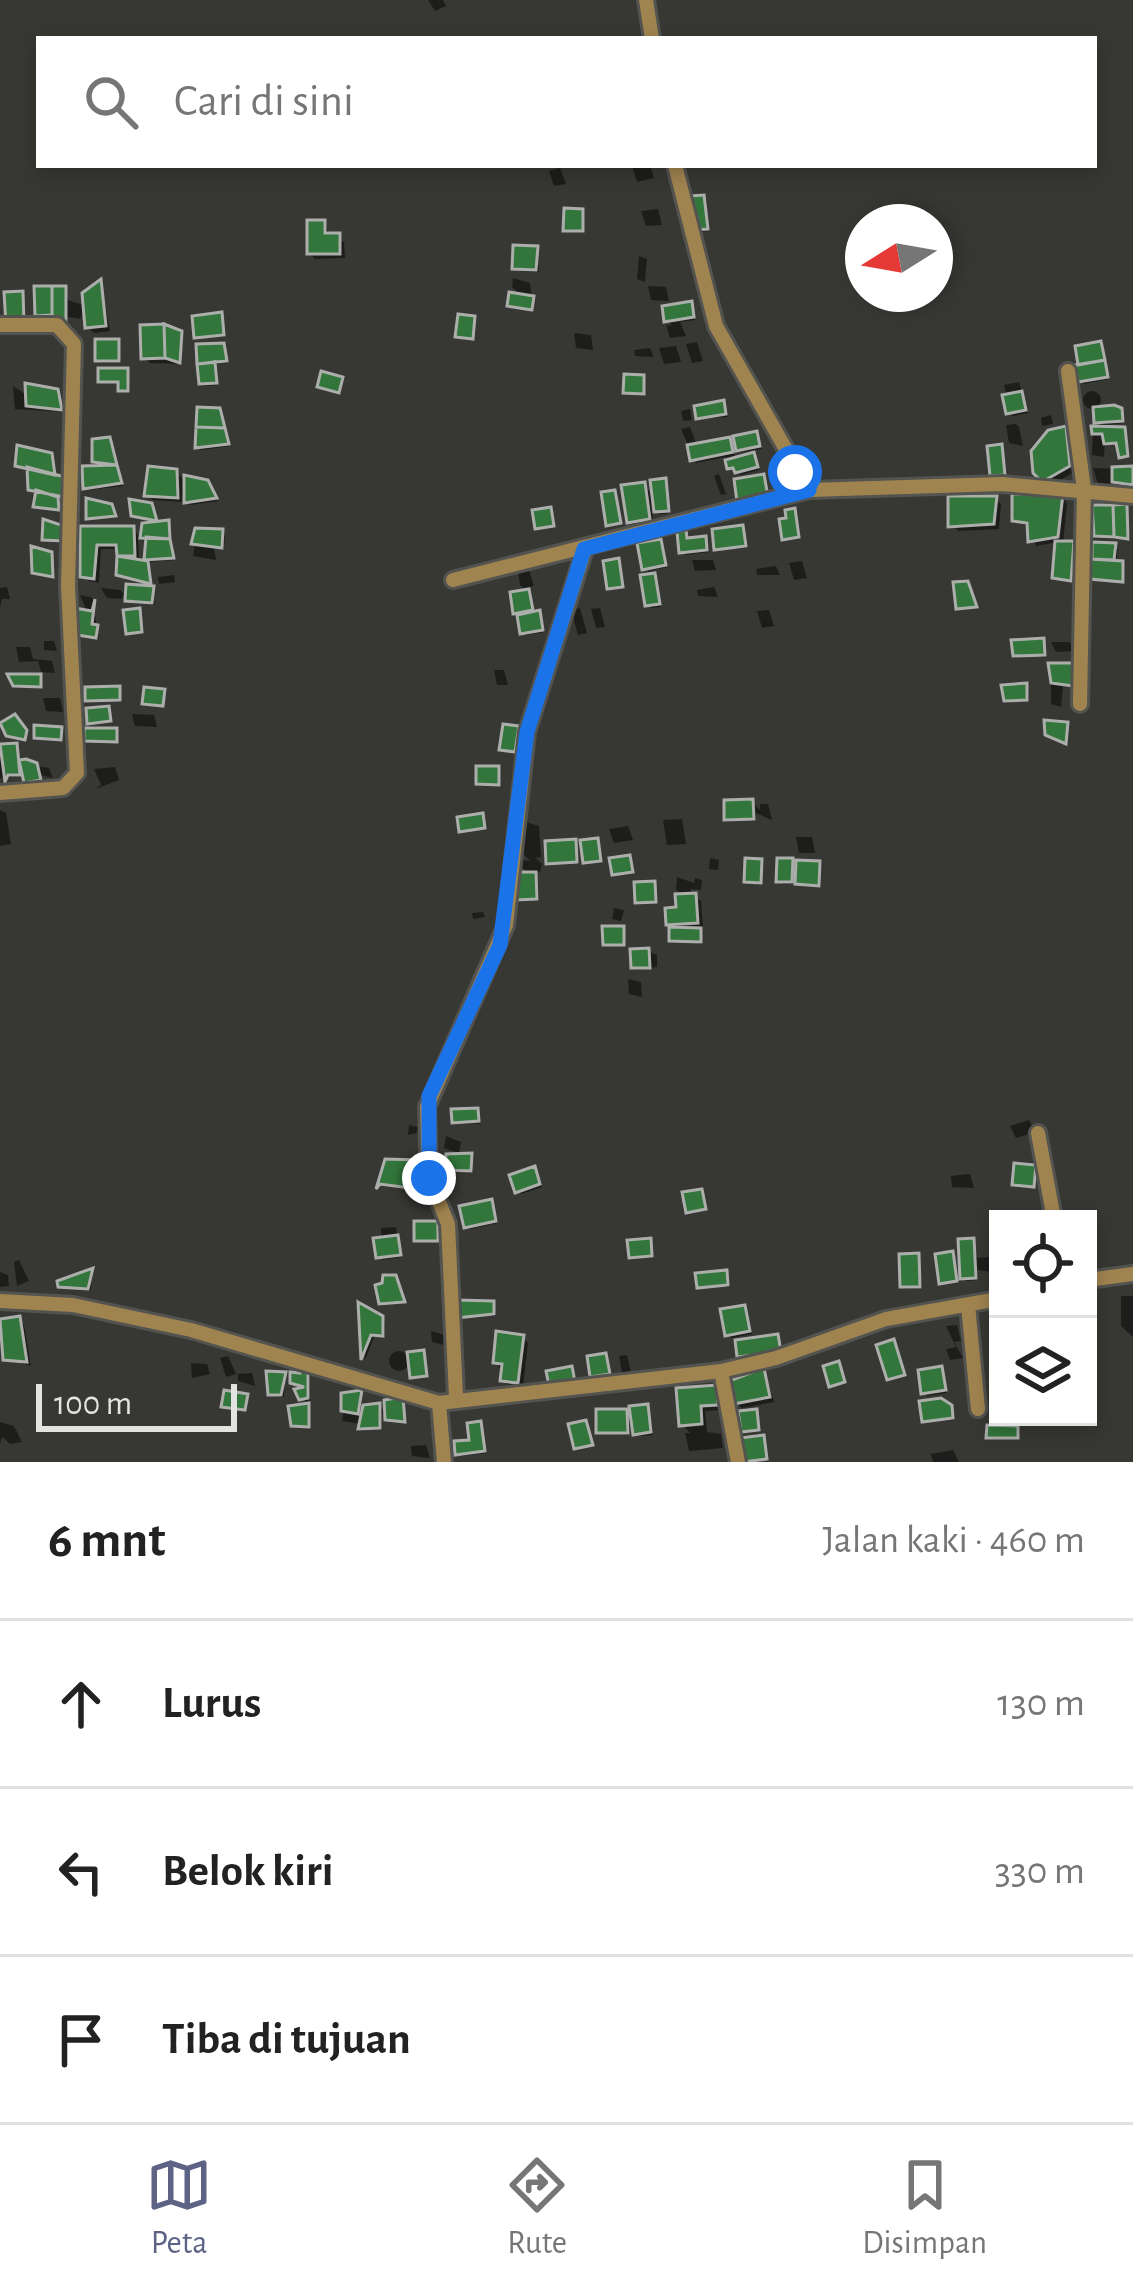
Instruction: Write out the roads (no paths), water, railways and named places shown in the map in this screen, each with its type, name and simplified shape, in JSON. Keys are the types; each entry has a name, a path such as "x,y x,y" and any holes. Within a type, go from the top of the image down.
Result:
{"street":[{"path":"646,0 652,36"},
{"path":"676,168 716,326 809,490"},
{"path":"0,325 57,325 74,344 68,586 76,772 63,788 0,794"},
{"path":"1068,371 1084,489 1080,704"},
{"path":"453,580 809,490 1002,484 1133,496"},
{"path":"456,1397 448,1224 429,1178 427,1106 506,925 527,732 584,549"},
{"path":"1038,1133 1052,1210"},
{"path":"1097,1279 1133,1274"},
{"path":"0,1301 73,1305 191,1330 440,1403 456,1397 721,1371 776,1358 886,1319 989,1301"},
{"path":"968,1305 977,1409"},
{"path":"721,1371 738,1462"},
{"path":"440,1403 444,1462"}]}
